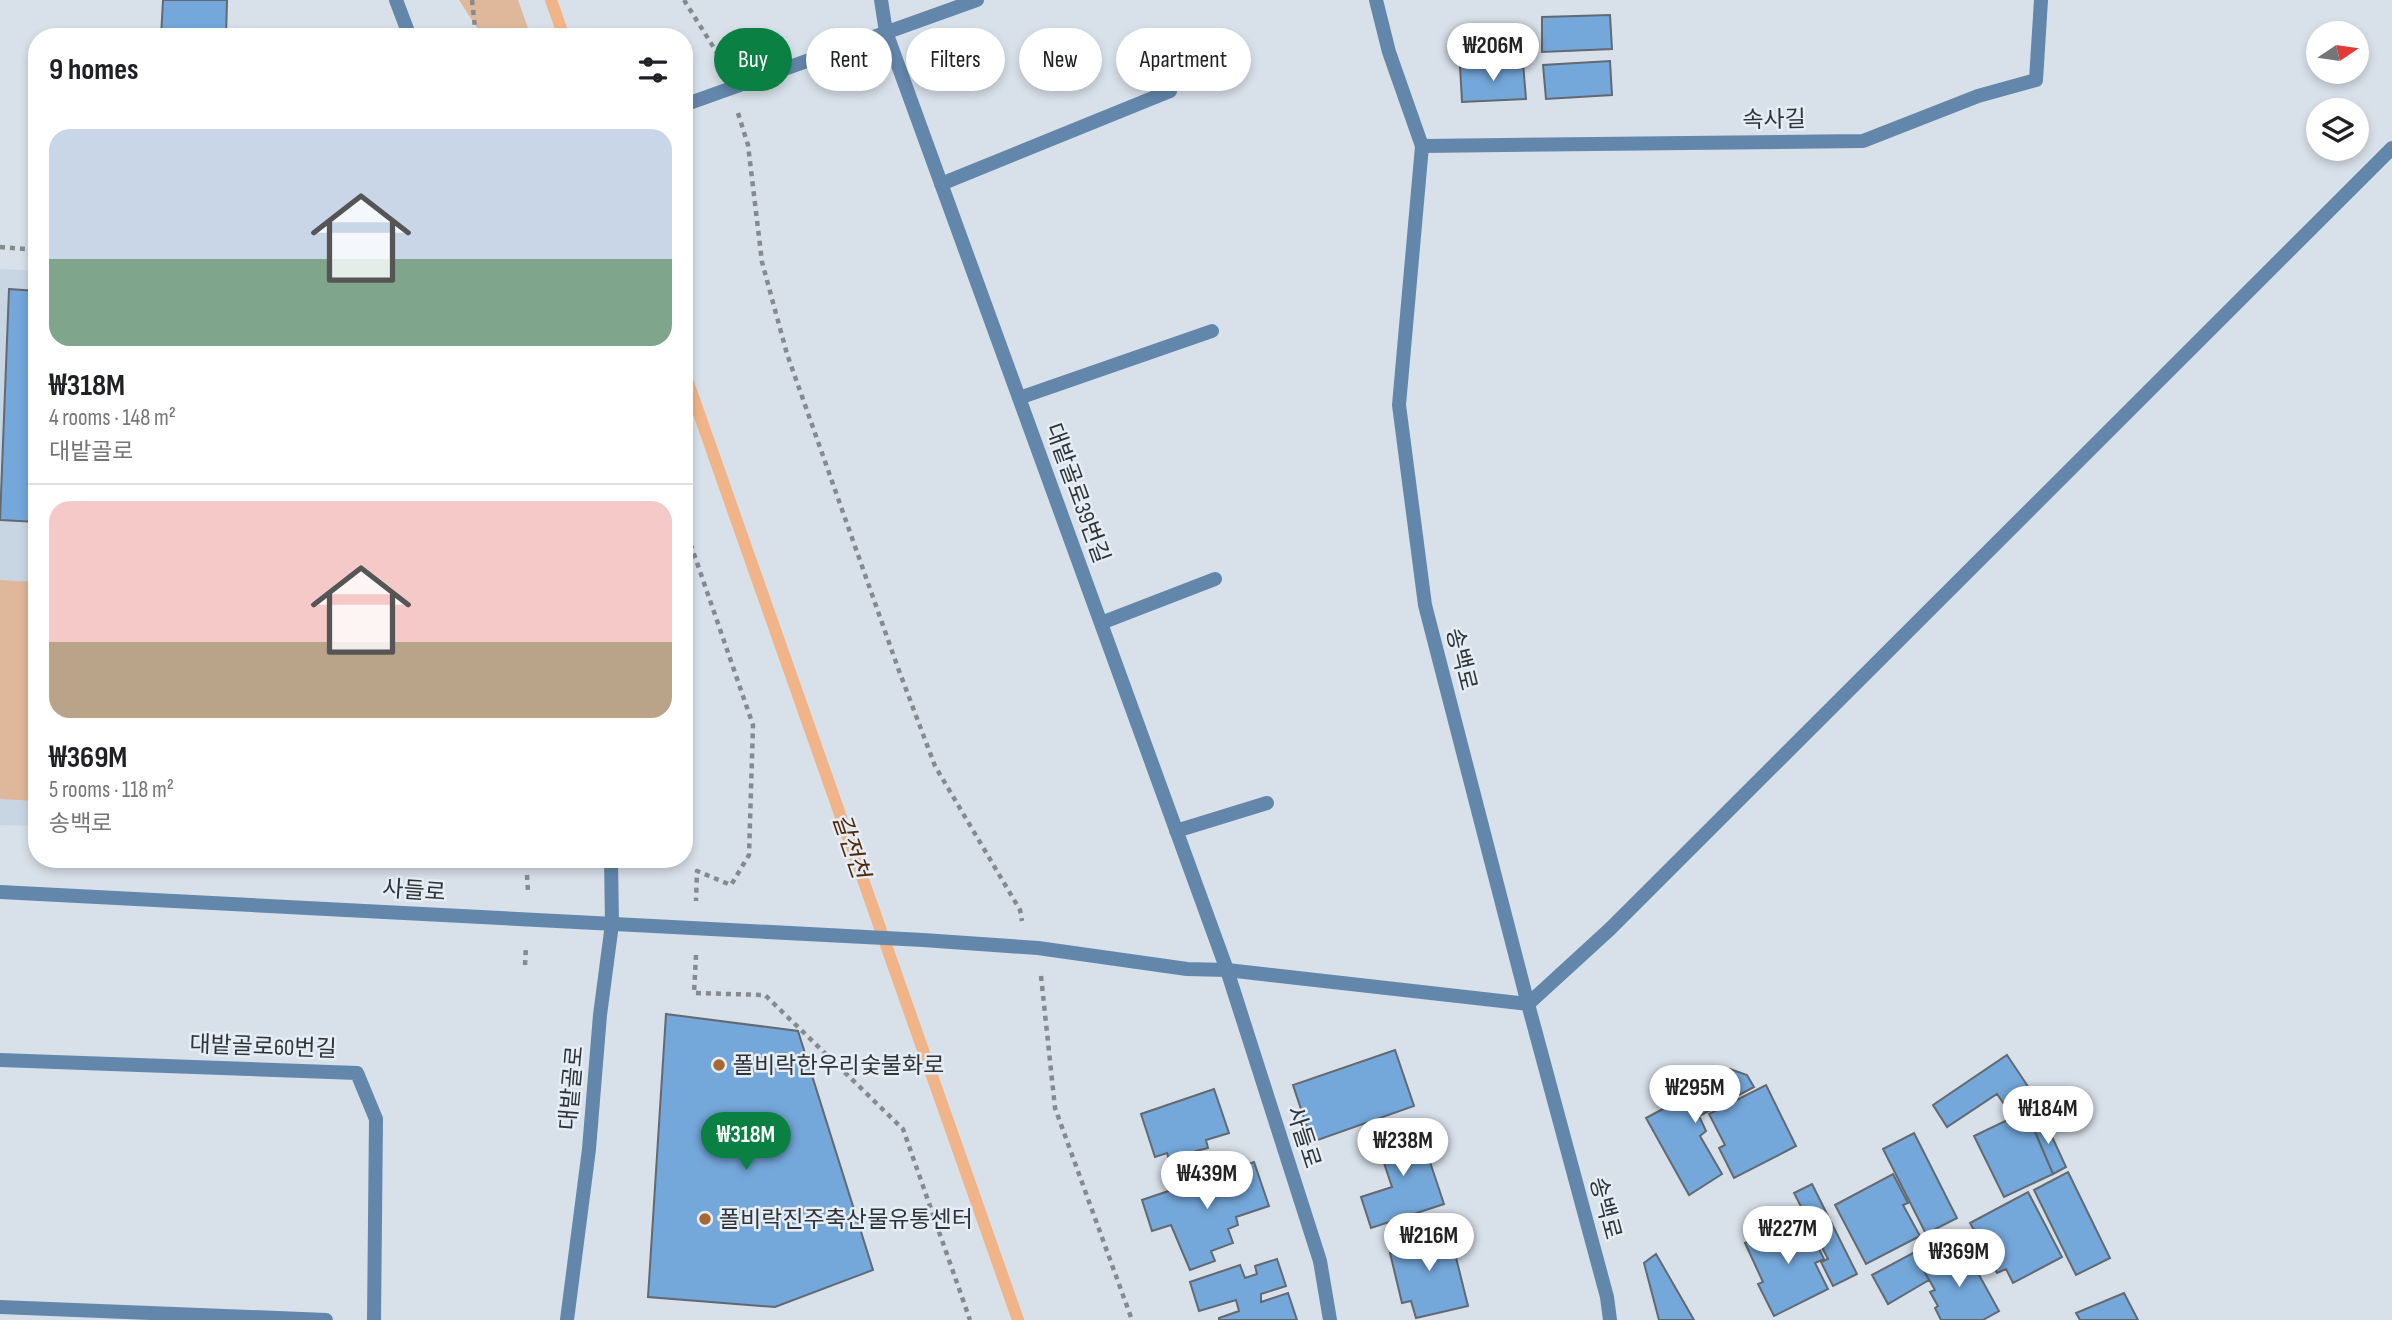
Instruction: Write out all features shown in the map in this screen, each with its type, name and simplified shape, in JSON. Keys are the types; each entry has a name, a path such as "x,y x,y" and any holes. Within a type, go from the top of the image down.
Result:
{"street":[{"path":"396,0 407,28"},
{"name":"대밭골로39번길","path":"881,0 885,28"},
{"path":"892,30 977,0"},
{"name":"송백로","path":"1376,0 1389,52 1422,146 1399,405 1425,605 1607,1297 1610,1320"},
{"name":"속사길","path":"1422,146 1863,141 1978,96 2036,80 2040,0"},
{"name":"대밭골로39번길","path":"892,48 1227,971"},
{"path":"693,102 725,91"},
{"path":"942,184 1170,91"},
{"path":"1032,947 1187,969 1528,1004 1620,919 2392,148"},
{"path":"1019,398 1212,331"},
{"path":"1101,623 1215,579"},
{"path":"1176,831 1267,803"},
{"name":"대밭골로","path":"567,1320 589,1149 600,1015 612,924 611,868"},
{"name":"사들로","path":"0,892 321,906 612,924 826,933 1032,947"},
{"name":"사들로","path":"1227,971 1320,1261 1330,1320"},
{"name":"대밭골로60번길","path":"0,1060 357,1073 376,1119 374,1320"},
{"path":"0,1307 326,1320"}],"path":[{"path":"472,0 475,28"},
{"path":"684,0 714,45"},
{"path":"732,91 748,145 762,262 787,354 935,766 1020,910 1032,947 1055,1108 1132,1320"},
{"path":"0,247 28,249"},
{"path":"693,551 753,725 749,855 731,885 697,871"},
{"path":"695,976 694,993 765,995 903,1129 970,1320"}],"shaded area":[{"path":"459,0 518,0 528,28 477,28"},
{"path":"0,269 28,271 28,826 0,825"},
{"path":"0,580 28,582 28,801 0,799"}],"building":[{"path":"163,0 227,0 226,28 161,28"},
{"path":"1610,15 1612,49 1542,52 1542,17"},
{"path":"1610,61 1612,95 1546,99 1543,65"},
{"path":"1523,63 1526,99 1462,102 1460,66"},
{"path":"9,289 28,290 28,522 0,520"},
{"path":"666,1014 798,1031 873,1270 775,1307 648,1297"},
{"path":"1395,1050 1414,1106 1312,1142 1293,1085"},
{"path":"2007,1055 2033,1094 2008,1110 1997,1094 1947,1127 1933,1105"},
{"path":"1719,1069 1730,1069 1747,1075 1754,1087 1699,1116 1706,1131 1700,1136 1722,1174 1689,1195 1646,1118 1678,1101 1673,1089"},
{"path":"1766,1085 1796,1146 1734,1178 1719,1148 1725,1145 1709,1114"},
{"path":"1214,1089 1229,1133 1206,1140 1208,1148 1196,1151 1204,1174 1185,1180 1179,1164 1171,1167 1167,1153 1155,1157 1141,1114"},
{"path":"2026,1111 2053,1174 2004,1197 1974,1136"},
{"path":"2043,1117 2066,1167 2053,1174 2031,1122"},
{"path":"1417,1123 1444,1204 1371,1228 1361,1197 1392,1187 1375,1136"},
{"path":"1914,1133 1957,1218 1926,1234 1883,1149"},
{"path":"1254,1162 1269,1206 1236,1217 1238,1225 1228,1229 1233,1243 1211,1251 1215,1261 1190,1270 1171,1225 1152,1231 1142,1200"},
{"path":"2068,1172 2110,1258 2076,1275 2034,1190"},
{"path":"1893,1174 1908,1203 1903,1205 1920,1236 1866,1264 1835,1205"},
{"path":"1812,1184 1857,1274 1833,1286 1821,1262 1828,1259 1794,1193"},
{"path":"2028,1192 2062,1257 2013,1283 2006,1269 1997,1273 1970,1223"},
{"path":"1803,1217 1824,1259 1815,1263 1828,1289 1774,1316 1758,1284 1763,1282 1745,1243"},
{"path":"1448,1225 1468,1306 1416,1318 1411,1301 1402,1303 1390,1253 1404,1249 1401,1236"},
{"path":"1954,1231 1963,1246 1923,1269 1929,1280 1888,1304 1872,1275"},
{"path":"1963,1246 1999,1311 1983,1320 1941,1320 1935,1308 1938,1306 1930,1292 1935,1290 1923,1269"},
{"path":"1656,1254 1694,1320 1659,1320 1644,1263"},
{"path":"1277,1259 1286,1286 1261,1294 1261,1302 1288,1293 1297,1320 1219,1320 1239,1311 1236,1300 1199,1311 1190,1282 1240,1265 1245,1278 1257,1274 1255,1266"},
{"path":"2124,1293 2138,1320 2080,1320 2076,1313"}],"waterway":[{"name":"갈전천","path":"551,0 561,28"},
{"name":"갈전천","path":"693,397 1018,1320"}],"place":[{"name":"폴비락한우리숯불화로","path":"719,1065"},
{"name":"폴비락진주축산물유통센터","path":"705,1219"}]}
